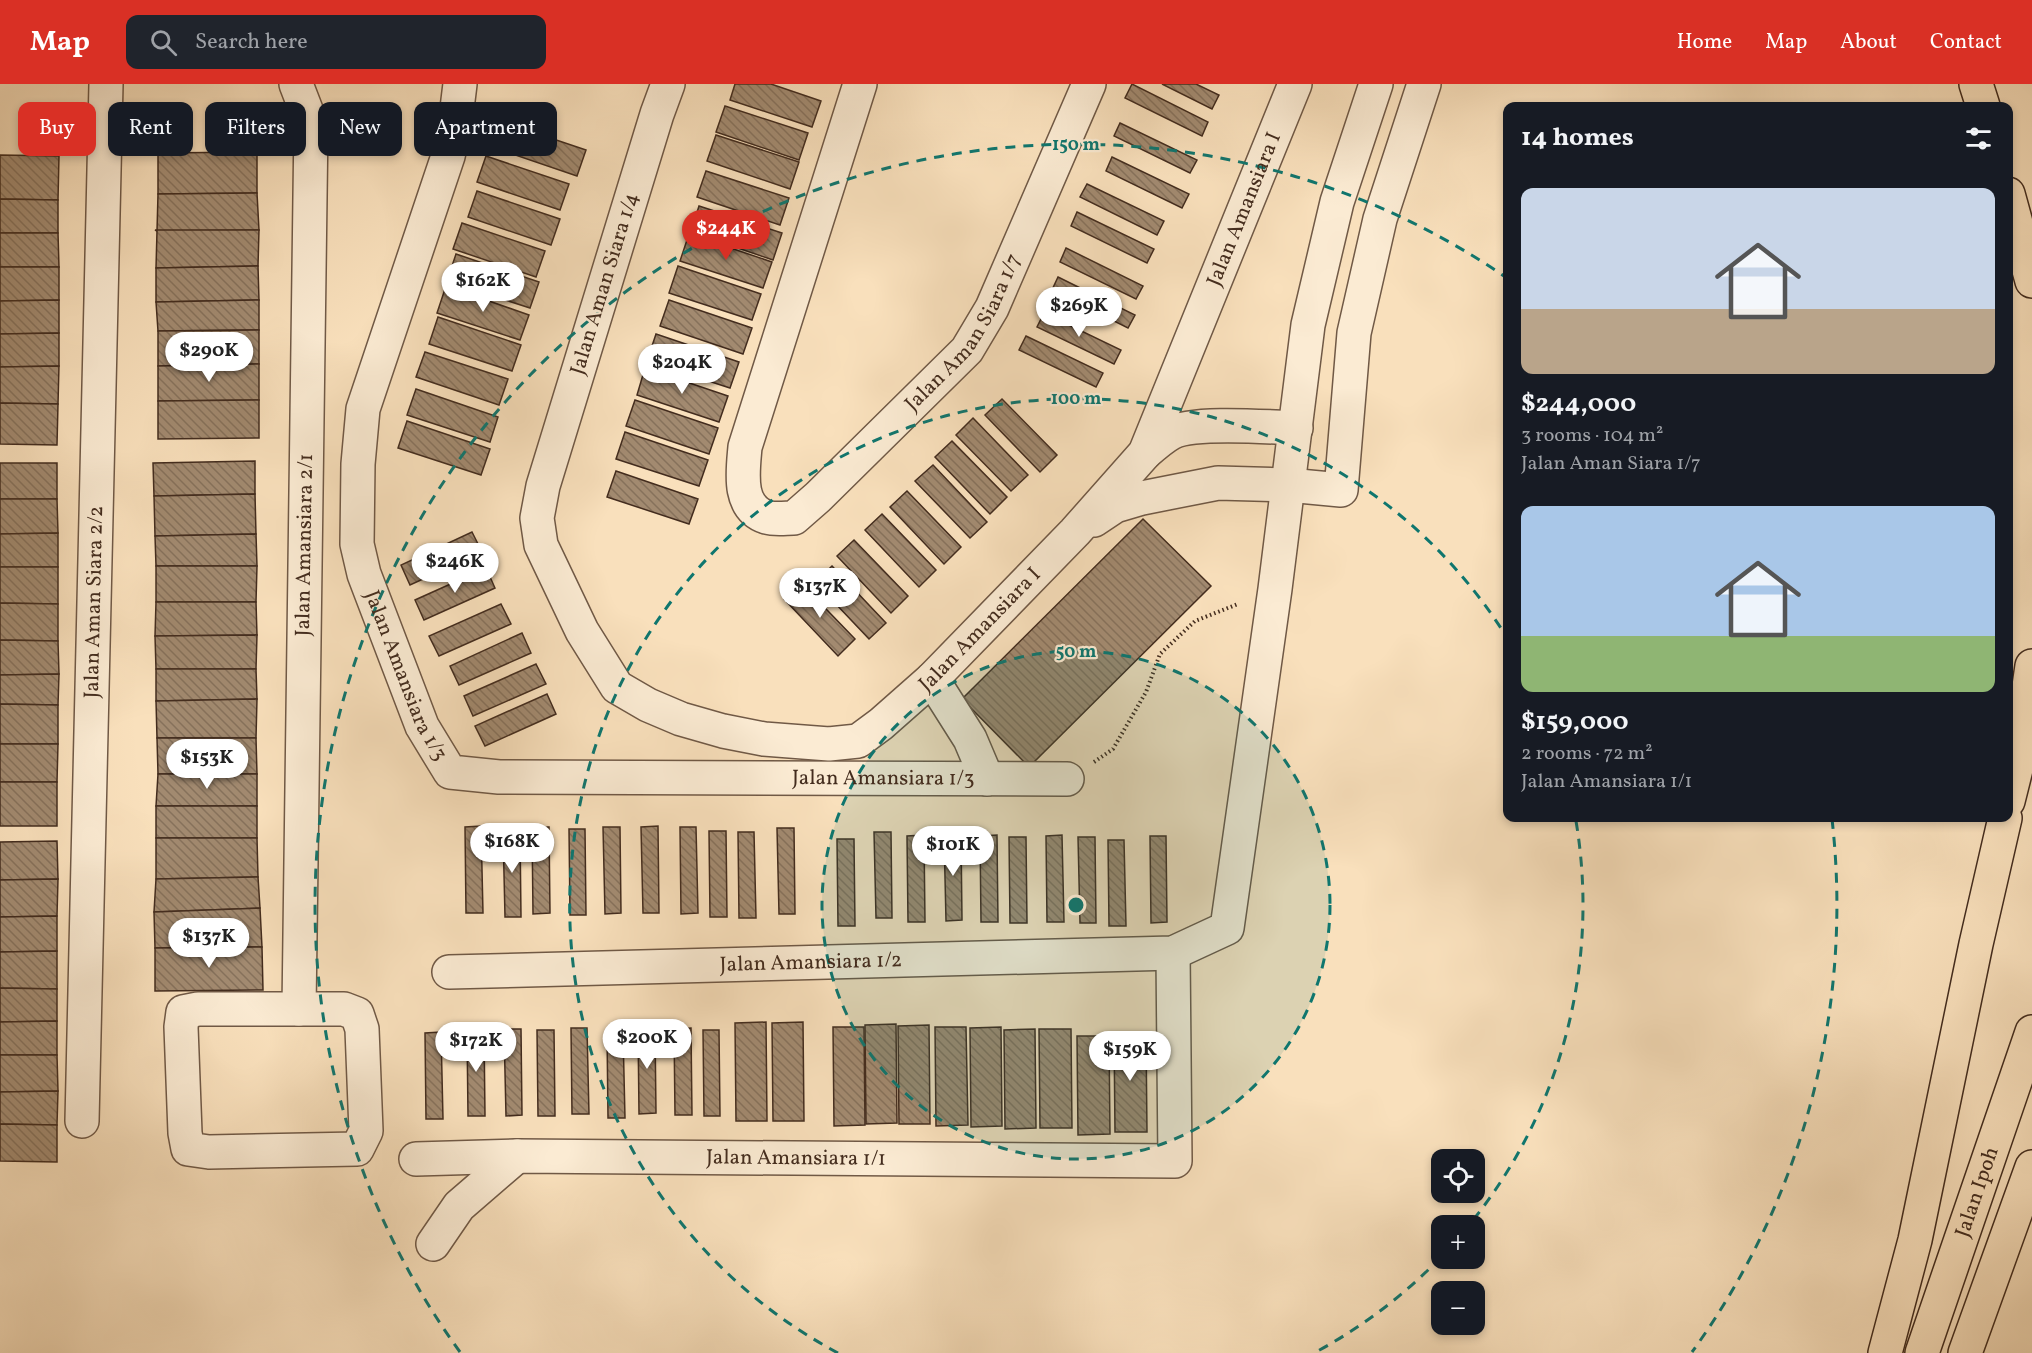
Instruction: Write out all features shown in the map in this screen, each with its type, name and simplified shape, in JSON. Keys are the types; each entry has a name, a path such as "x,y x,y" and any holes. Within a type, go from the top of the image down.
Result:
{"highway":[{"path":"1976,84 1982,102"},
{"path":"2013,212 2032,281"},
{"path":"2013,781 2032,666"},
{"path":"1885,1353 1915,1240 1976,944 2004,822"},
{"name":"Jalan Ipoh","path":"1922,1353 2032,1032"},
{"name":"Jalan Ipoh","path":"1965,1353 2030,1173"}],"street":[{"name":"Jalan Aman Siara 2/2","path":"82,1121 106,84"},
{"name":"Jalan Amansiara 2/1","path":"296,84 311,123 299,1009"},
{"name":"Jalan Amansiara 1/3","path":"460,84 455,125 447,156 363,409 358,464 357,544 364,574 422,726 450,772 511,777 1067,779"},
{"name":"Jalan Aman Siara 1/7","path":"860,84 745,447 742,481 750,506 767,518 794,518 967,350 992,308 1089,84"},
{"name":"Jalan Amansiara I","path":"543,486 537,518 541,545 582,631 617,687 648,705 681,719 723,731 764,739 829,744 858,741 932,679 1075,532 1145,453 1295,84"},
{"path":"1173,952 1227,928 1275,589 1308,325 1338,202 1376,84"},
{"path":"1075,532 1115,506 1142,498 1218,483 1288,485 1341,490 1354,333 1380,219 1424,84"},
{"name":"Jalan Aman Siara 1/4","path":"543,486 658,94"},
{"path":"1145,453 1171,432 1186,428 1216,426 1296,428"},
{"path":"932,679 970,739 987,779"},
{"name":"Jalan Amansiara 1/2","path":"449,972 1173,952"},
{"name":"Jalan Amansiara 1/1","path":"416,1158 518,1156 1174,1161 1173,952"},
{"path":"198,1009 299,1009 344,1009 357,1014 362,1029 366,1131 357,1149 210,1152 188,1149 185,1133 181,1027 183,1012 198,1009"},
{"path":"433,1244 459,1206 518,1156"}],"path":[{"path":"1067,779 1113,749 1146,692 1160,654 1195,621 1275,589"}],"building":[{"path":"735,84 771,84 821,101 812,127 730,100"},
{"path":"1132,84 1208,122 1202,136 1125,98"},
{"path":"1162,84 1196,84 1219,95 1212,109"},
{"path":"725,106 808,133 799,160 716,132"},
{"path":"1120,123 1197,160 1190,173 1114,136"},
{"path":"716,135 799,162 790,189 707,161"},
{"path":"557,140 586,150 577,176 518,156 557,156"},
{"path":"193,153 205,153 205,156 257,156 257,193 158,194 158,156 193,156"},
{"path":"0,155 59,156 58,200 0,199"},
{"path":"486,156 569,184 560,210 477,182"},
{"path":"1112,157 1189,194 1182,208 1106,171"},
{"path":"706,171 789,198 780,225 697,197"},
{"path":"1087,184 1164,221 1157,235 1080,197"},
{"path":"477,191 560,219 551,245 468,217"},
{"path":"257,193 259,230 157,231 158,194"},
{"path":"0,199 58,200 58,233 0,233"},
{"path":"699,206 782,233 773,260 691,232"},
{"path":"1077,212 1154,249 1147,263 1071,226"},
{"path":"462,223 545,251 536,277 453,249"},
{"path":"155,230 259,230 258,266 156,268 157,231"},
{"path":"0,233 58,233 59,267 0,267"},
{"path":"689,234 772,262 763,288 680,261"},
{"path":"1066,248 1143,286 1136,299 1060,262"},
{"path":"456,254 539,282 530,308 447,281"},
{"path":"258,266 259,300 156,302 156,268"},
{"path":"678,266 761,294 752,320 669,293"},
{"path":"0,267 59,267 59,300 0,301"},
{"path":"1058,277 1135,315 1128,328 1052,290"},
{"path":"446,286 529,315 520,340 437,313"},
{"path":"59,300 59,333 0,334 0,301"},
{"path":"259,300 259,330 158,331 156,302"},
{"path":"669,300 752,328 743,354 660,326"},
{"path":"1044,313 1121,350 1114,364 1037,327"},
{"path":"438,317 521,345 512,371 429,344"},
{"path":"259,330 259,364 158,366 158,331"},
{"path":"59,333 59,366 0,367 0,334"},
{"path":"656,334 739,362 730,388 647,361"},
{"path":"1026,336 1103,373 1096,387 1019,350"},
{"path":"425,352 508,379 499,405 416,377"},
{"path":"259,364 259,400 158,401 158,366"},
{"path":"59,366 58,404 0,403 0,367"},
{"path":"645,368 728,396 719,422 637,395"},
{"path":"416,389 498,417 490,442 407,415"},
{"path":"1002,399 1057,455 1040,472 985,415"},
{"path":"259,400 259,438 158,439 158,401"},
{"path":"635,400 718,428 709,454 626,426"},
{"path":"0,403 58,404 57,445 0,444"},
{"path":"973,418 1028,475 1011,491 956,435"},
{"path":"407,421 490,449 481,475 398,448"},
{"path":"625,432 708,460 699,486 616,459"},
{"path":"952,441 1007,497 990,514 935,457"},
{"path":"255,461 255,494 154,496 153,463"},
{"path":"0,463 57,463 57,499 0,499"},
{"path":"933,465 987,522 970,538 915,481"},
{"path":"616,471 698,499 689,524 607,497"},
{"path":"907,491 961,547 944,564 890,507"},
{"path":"255,494 256,534 155,536 154,496"},
{"path":"0,499 57,499 58,533 0,534"},
{"path":"882,514 936,570 919,587 865,530"},
{"path":"1143,519 1211,586 1029,767 962,699"},
{"path":"472,532 482,552 410,585 401,565"},
{"path":"58,533 58,567 0,567 0,534"},
{"path":"256,534 257,566 156,566 155,536"},
{"path":"854,540 908,596 891,613 837,556"},
{"path":"156,566 257,566 256,602 156,602"},
{"path":"832,566 886,623 869,639 815,582"},
{"path":"0,567 58,567 58,604 0,603"},
{"path":"486,568 495,588 424,620 415,600"},
{"path":"801,583 855,639 838,656 784,599"},
{"path":"156,602 256,602 257,635 155,636"},
{"path":"0,603 58,604 58,641 0,640"},
{"path":"501,604 511,624 439,656 429,636"},
{"path":"522,633 531,653 459,685 450,666"},
{"path":"257,635 256,669 156,669 155,636"},
{"path":"0,640 58,641 59,674 0,675"},
{"path":"536,664 546,684 473,716 464,696"},
{"path":"156,669 256,669 257,699 156,701"},
{"path":"59,674 58,705 0,704 0,675"},
{"path":"547,694 556,714 485,746 475,726"},
{"path":"257,699 256,738 157,738 156,701"},
{"path":"0,704 58,705 58,744 0,744"},
{"path":"157,738 256,738 257,774 158,774"},
{"path":"0,744 58,744 57,782 0,782"},
{"path":"158,774 257,774 257,806 156,806"},
{"path":"0,782 57,782 57,826 0,826"},
{"path":"156,806 257,806 257,838 156,838"},
{"path":"481,826 483,913 466,913 465,827"},
{"path":"658,826 659,913 643,913 641,827"},
{"path":"532,827 549,827 550,913 533,914"},
{"path":"603,827 620,827 621,913 605,914"},
{"path":"680,827 696,827 698,913 681,914"},
{"path":"777,828 794,828 795,914 779,914"},
{"path":"569,829 585,829 586,915 570,915"},
{"path":"503,831 520,831 521,917 505,917"},
{"path":"709,831 726,831 727,917 710,917"},
{"path":"738,832 754,832 756,918 739,918"},
{"path":"874,832 891,832 892,918 876,918"},
{"path":"944,834 961,834 962,920 946,921"},
{"path":"924,835 925,922 908,922 907,836"},
{"path":"997,835 998,922 981,922 980,836"},
{"path":"1062,835 1064,922 1047,922 1046,836"},
{"path":"1150,836 1166,836 1167,922 1151,923"},
{"path":"1009,837 1026,837 1027,923 1010,923"},
{"path":"1078,837 1095,837 1096,923 1080,923"},
{"path":"156,838 257,838 258,877 156,879"},
{"path":"837,839 854,839 855,926 838,926"},
{"path":"1108,840 1124,840 1126,926 1109,926"},
{"path":"57,841 58,879 0,880 0,842"},
{"path":"258,877 260,908 154,912 156,879"},
{"path":"58,879 57,916 0,917 0,880"},
{"path":"260,908 262,947 155,948 154,912"},
{"path":"57,916 57,951 0,952 0,917"},
{"path":"262,947 263,990 155,991 155,948"},
{"path":"57,951 57,989 0,988 0,952"},
{"path":"0,988 57,989 57,1021 0,1022"},
{"path":"57,1021 57,1055 0,1055 0,1022"},
{"path":"766,1022 767,1121 736,1121 735,1023"},
{"path":"803,1022 804,1121 773,1121 772,1023"},
{"path":"896,1024 897,1123 866,1124 865,1025"},
{"path":"929,1025 930,1124 899,1124 898,1026"},
{"path":"638,1027 655,1027 656,1113 639,1114"},
{"path":"833,1027 864,1027 865,1125 834,1126"},
{"path":"935,1027 966,1027 968,1125 936,1126"},
{"path":"1001,1027 1002,1126 971,1127 970,1028"},
{"path":"571,1028 587,1028 589,1114 572,1114"},
{"path":"691,1028 692,1115 675,1115 674,1029"},
{"path":"504,1029 521,1029 522,1115 506,1116"},
{"path":"1035,1029 1036,1128 1005,1129 1004,1030"},
{"path":"1039,1029 1071,1029 1072,1128 1040,1128"},
{"path":"467,1030 484,1030 485,1116 468,1116"},
{"path":"537,1030 554,1030 555,1116 538,1116"},
{"path":"703,1030 719,1030 720,1116 704,1116"},
{"path":"441,1032 443,1119 426,1119 425,1033"},
{"path":"607,1032 623,1032 625,1118 608,1118"},
{"path":"1114,1033 1146,1033 1147,1132 1115,1132"},
{"path":"1077,1036 1109,1036 1110,1134 1078,1135"},
{"path":"0,1055 57,1055 58,1091 0,1092"},
{"path":"58,1091 57,1125 0,1124 0,1092"},
{"path":"0,1124 57,1125 57,1162 0,1161"}]}
